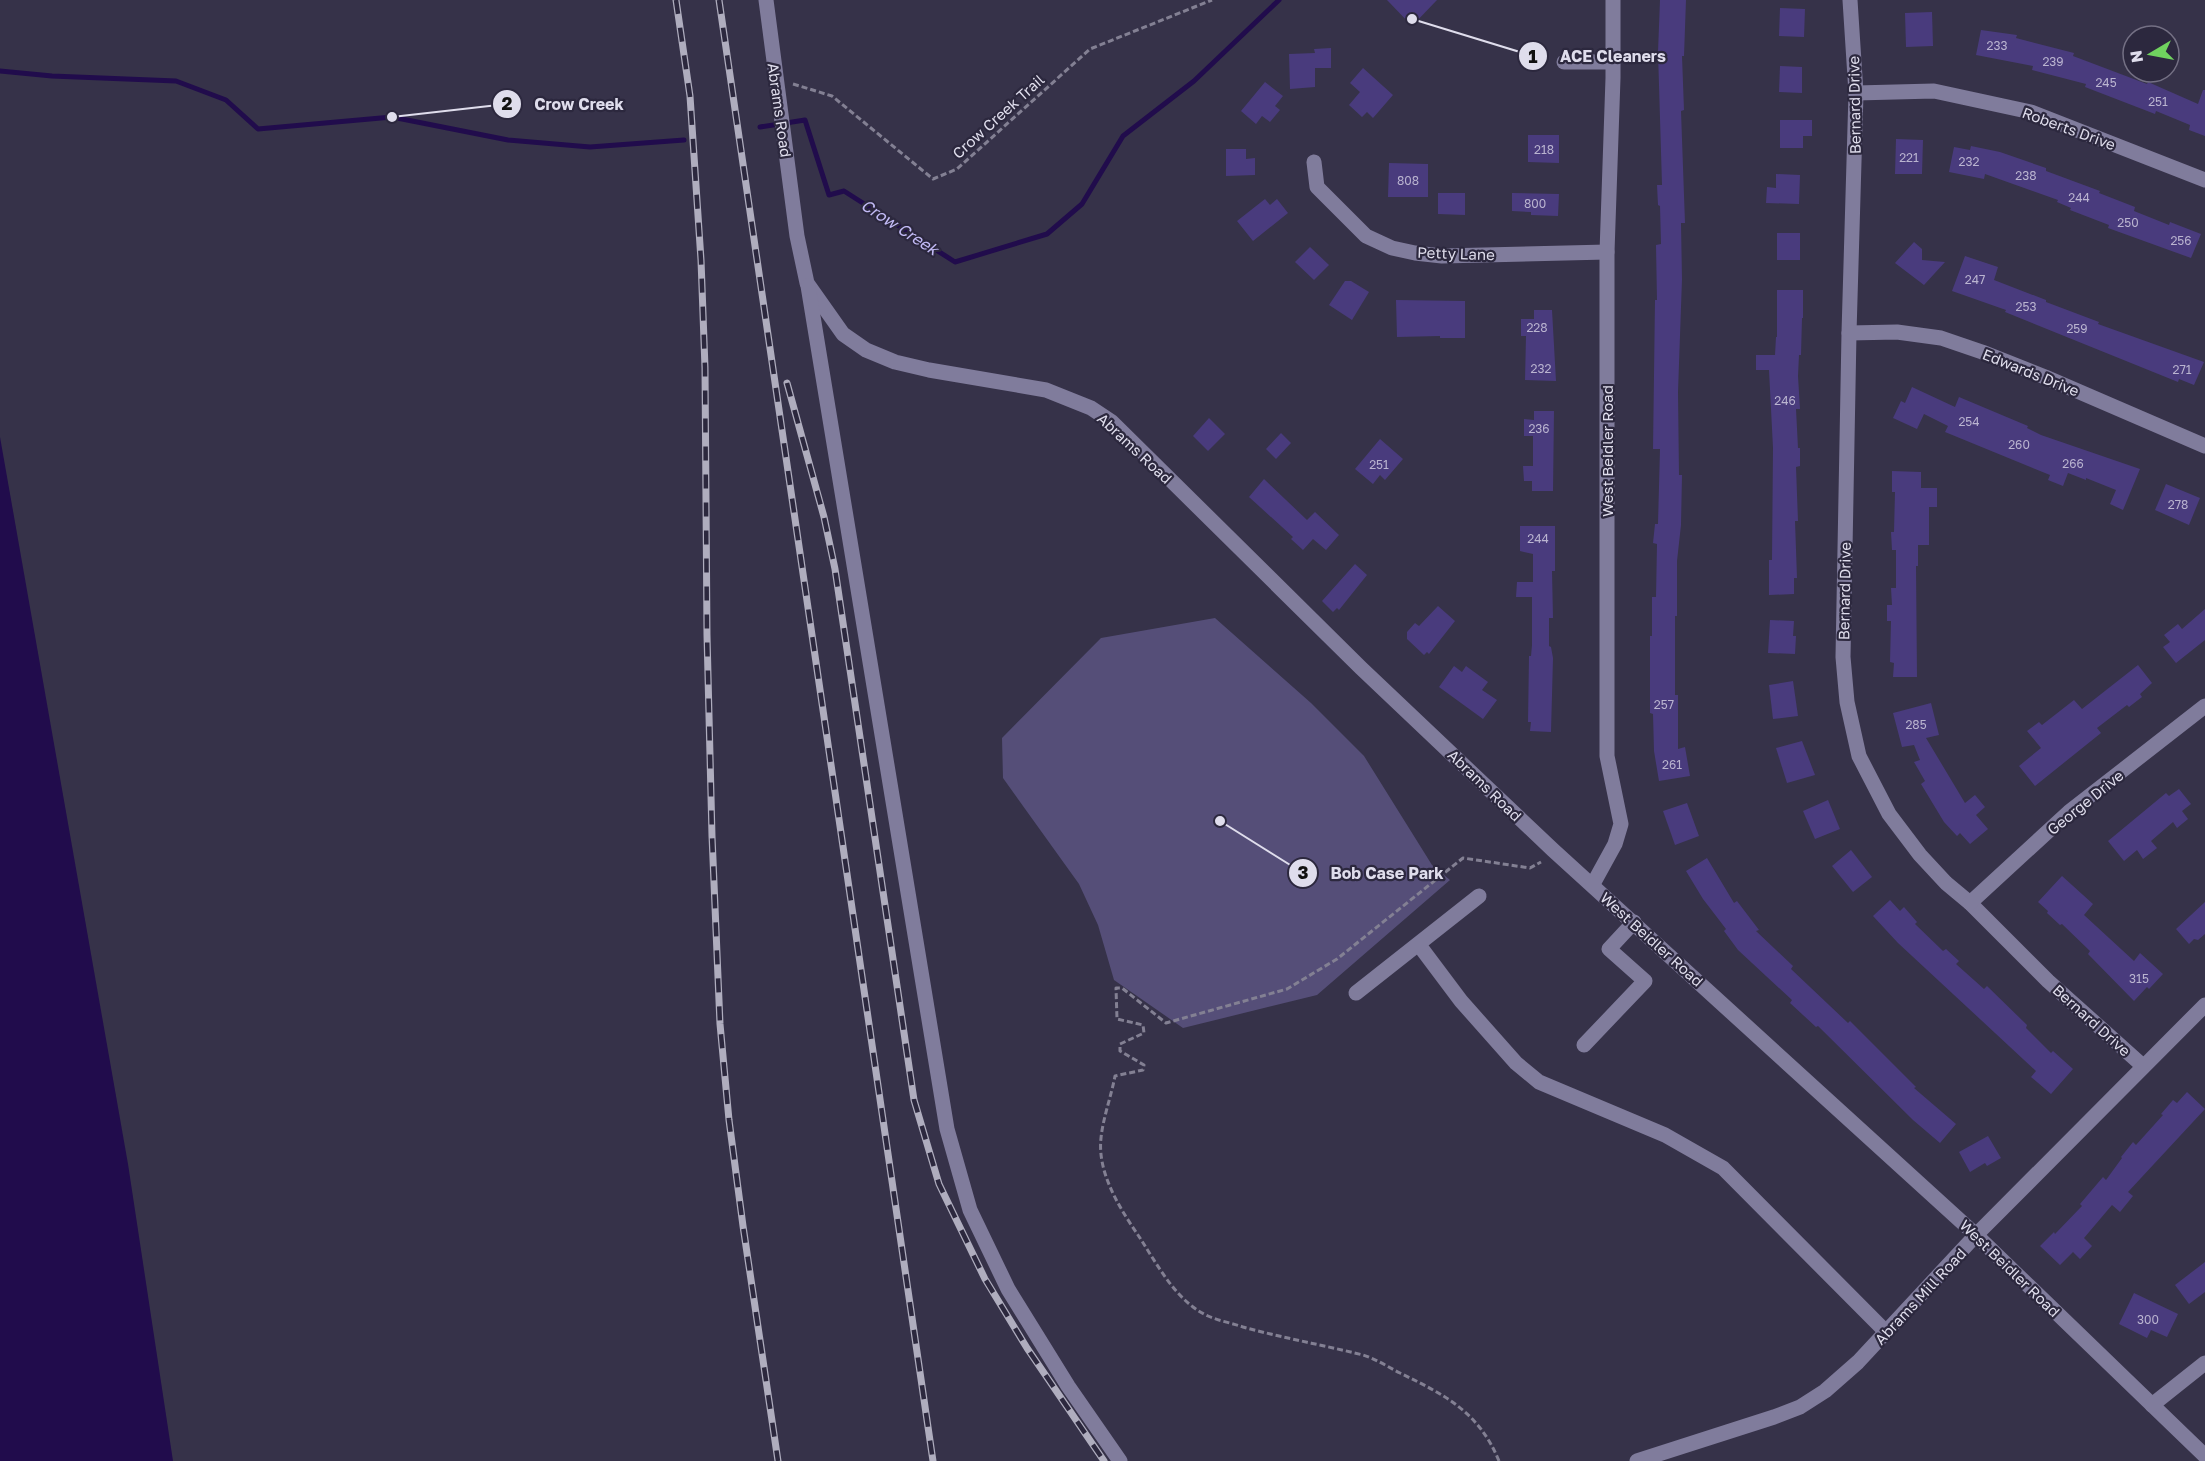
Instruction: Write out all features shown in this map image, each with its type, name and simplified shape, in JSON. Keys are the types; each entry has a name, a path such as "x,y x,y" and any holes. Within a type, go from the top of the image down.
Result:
{"street":[{"name":"Abrams Road","path":"766,0 797,236 807,283 843,334 866,350 895,362 1046,390 1091,408 1112,422 1361,668 1593,885"},
{"name":"West Beidler Road","path":"1613,0 1611,62 1613,78 1607,252 1607,756 1621,824 1615,844 1593,885 1976,1235 2205,1456"},
{"name":"Bernard Drive","path":"1850,0 1856,93 1843,657 1847,702 1859,756 1887,811 1920,855 2041,974 2143,1066"},
{"path":"1564,62 1611,62"},
{"name":"Roberts Drive","path":"1856,93 1934,91 2031,112 2205,180"},
{"name":"Petty Lane","path":"1314,162 1317,187 1366,236 1392,248 1442,256 1607,252"},
{"path":"807,283 947,1129 970,1210 1008,1289 1068,1386 1120,1461"},
{"name":"Edwards Drive","path":"1849,333 1897,332 1941,338 2034,372 2205,446"},
{"name":"George Drive","path":"1970,903 2069,812 2205,706"},
{"path":"1356,993 1479,896"},
{"path":"1584,1045 1645,981 1609,949 1634,922"},
{"path":"1419,945 1461,1001 1516,1063 1539,1082 1665,1135 1723,1168 1886,1332"},
{"name":"Abrams Mill Road","path":"1637,1461 1800,1407 1825,1391 1858,1362 1976,1235 2205,1005"},
{"path":"2152,1405 2205,1363"}],"path":[{"name":"Crow Creek Trail","path":"776,78 832,96 933,179 957,169 1090,49 1212,0"},
{"path":"1499,1461 1486,1434 1466,1412 1446,1397 1406,1376 1366,1356 1277,1336 1208,1316 1191,1304 1172,1284 1120,1206 1103,1166 1101,1138 1115,1076 1143,1070 1144,1065 1120,1050 1120,1044 1144,1033 1143,1025 1117,1019 1116,988 1122,988 1166,1023 1287,990 1337,959 1462,858 1530,868 1542,862 1553,850"}],"shaded area":[{"path":"0,437 128,1164 173,1461 0,1461"},
{"path":"1215,618 1311,703 1364,756 1432,865 1450,880 1317,995 1183,1028 1114,980 1098,925 1079,884 1003,778 1002,738 1101,638"}],"building":[{"path":"1387,0 1437,0 1412,26"},
{"path":"1660,0 1686,0 1684,56 1682,56 1684,110 1681,111 1685,223 1681,223 1682,279 1678,392 1679,475 1682,475 1681,525 1677,561 1677,616 1675,616 1675,695 1678,695 1678,749 1685,747 1690,776 1659,781 1654,751 1653,714 1650,713 1650,636 1652,636 1652,597 1656,597 1657,544 1653,543 1655,524 1658,524 1660,449 1653,449 1655,300 1657,300 1656,245 1661,244 1657,185 1662,185 1658,52"},
{"path":"1780,8 1805,9 1804,37 1779,36"},
{"path":"1932,12 1933,46 1906,47 1905,13"},
{"path":"1981,30 2017,35 2016,38 2074,53 2073,56 2121,74 2121,84 2153,84 2198,104 2205,90 2205,136 2189,130 2190,125 2085,87 2086,84 2032,70 2033,66 1976,55"},
{"path":"1331,48 1331,68 1315,68 1315,87 1290,89 1289,54 1315,53 1314,49"},
{"path":"1780,66 1802,67 1802,93 1779,92"},
{"path":"1363,68 1393,95 1373,118 1367,112 1362,117 1349,105 1360,92 1350,83"},
{"path":"1265,82 1283,96 1275,106 1280,110 1270,122 1262,116 1256,124 1241,111"},
{"path":"1780,120 1812,120 1812,136 1803,136 1803,148 1780,148"},
{"path":"1528,135 1559,135 1559,163 1528,162"},
{"path":"1896,139 1923,140 1922,174 1895,174"},
{"path":"1971,146 2000,152 2046,168 2046,171 2135,207 2134,211 2169,225 2170,222 2201,234 2191,258 2108,228 2109,225 2070,210 2071,208 2057,202 2058,200 1985,174 1984,179 1949,172 1954,147 1970,150"},
{"path":"1226,149 1246,149 1246,159 1255,158 1255,175 1226,176"},
{"path":"1389,163 1428,164 1428,197 1388,197"},
{"path":"1776,174 1800,175 1799,204 1766,203 1767,187 1776,188"},
{"path":"1438,193 1465,193 1465,215 1438,214"},
{"path":"1512,193 1559,194 1558,216 1531,215 1531,212 1512,211"},
{"path":"1265,199 1270,205 1277,199 1288,213 1253,241 1237,221"},
{"path":"1777,233 1800,233 1800,260 1777,260"},
{"path":"1914,242 1922,249 1922,260 1945,262 1924,285 1895,263"},
{"path":"1310,247 1329,265 1314,280 1295,262"},
{"path":"1965,256 1998,267 1994,280 2099,322 2098,324 2204,362 2194,385 2179,379 2178,382 2005,312 2006,310 1952,291"},
{"path":"1345,281 1351,281 1369,292 1352,320 1329,305"},
{"path":"1777,290 1803,290 1798,376 1800,409 1796,409 1800,466 1796,467 1798,521 1795,521 1797,578 1794,578 1794,594 1769,595 1769,560 1772,560 1773,448 1769,370 1756,370 1756,355 1775,355"},
{"path":"1396,300 1465,301 1465,338 1397,337"},
{"path":"1534,310 1552,310 1556,381 1525,380 1526,336 1521,336 1521,319 1534,319"},
{"path":"1912,387 1955,407 1959,397 2028,426 2027,428 2041,435 2140,469 2123,510 2110,504 2116,490 2086,478 2086,480 2068,473 2063,486 2048,480 2050,475 1945,432 1948,426 1924,414 1917,429 1893,418 1901,401 1905,403"},
{"path":"1534,411 1554,411 1553,491 1532,491 1532,481 1524,481 1523,466 1533,466 1533,436 1524,436 1524,419 1534,420"},
{"path":"1209,418 1225,434 1208,451 1193,436"},
{"path":"1281,433 1291,443 1276,459 1266,449"},
{"path":"1380,439 1403,459 1385,480 1380,475 1373,484 1355,469"},
{"path":"1892,471 1921,472 1921,488 1937,488 1937,507 1929,507 1929,545 1918,545 1918,566 1916,566 1917,677 1893,677 1894,663 1890,662 1891,621 1887,621 1887,605 1892,605 1891,588 1896,588 1896,550 1892,550 1891,532 1894,532 1895,492 1892,492"},
{"path":"1264,479 1307,520 1315,512 1339,535 1326,550 1313,539 1303,550 1291,539 1293,537 1249,497"},
{"path":"2166,484 2200,498 2189,525 2155,510"},
{"path":"1520,526 1555,526 1555,571 1552,571 1553,618 1549,618 1549,646 1553,658 1551,732 1530,731 1531,722 1528,722 1532,597 1516,597 1517,582 1533,582 1533,554 1520,551"},
{"path":"1355,564 1367,575 1339,610 1337,608 1333,612 1322,601"},
{"path":"1438,606 1455,621 1429,654 1427,652 1424,655 1407,639 1407,632 1415,623 1419,626"},
{"path":"2205,609 2205,640 2176,663 2163,647 2170,642 2164,635 2178,624 2182,629"},
{"path":"1770,620 1794,621 1795,654 1768,653"},
{"path":"2138,665 2152,683 2140,694 2142,697 2129,707 2127,705 2097,728 2101,733 2035,786 2019,766 2041,748 2027,731 2039,722 2042,725 2074,700 2082,709"},
{"path":"1454,666 1462,672 1466,666 1488,682 1482,690 1497,700 1483,719 1439,687"},
{"path":"1793,681 1798,716 1773,719 1769,685"},
{"path":"1931,703 1939,735 1926,738 1965,803 1975,795 1985,807 1976,815 1988,829 1970,844 1960,833 1957,836 1944,822 1921,784 1925,781 1914,762 1920,760 1914,745 1902,747 1893,713"},
{"path":"1802,741 1815,775 1787,783 1776,748"},
{"path":"2179,789 2191,804 2182,811 2188,819 2177,828 2173,822 2151,841 2157,848 2143,859 2137,850 2124,861 2108,841 2166,793 2169,796"},
{"path":"1828,800 1840,829 1815,839 1803,811"},
{"path":"1687,803 1699,836 1675,845 1663,811"},
{"path":"1851,850 1872,877 1853,892 1832,866"},
{"path":"1707,858 1734,903 1737,901 1759,930 1756,931 1793,966 1791,969 1848,1023 1850,1021 1916,1087 1914,1088 1956,1124 1940,1143 1913,1120 1818,1026 1816,1027 1790,1003 1792,1000 1738,950 1686,871"},
{"path":"2062,876 2093,904 2084,915 2134,961 2140,953 2163,974 2134,1001 2088,954 2090,951 2047,913 2048,911 2038,902"},
{"path":"1890,900 1900,911 1904,907 1917,922 1915,924 1943,951 1946,949 1959,961 1956,964 1984,989 1987,986 2027,1025 2026,1028 2051,1053 2053,1051 2073,1069 2051,1094 2031,1077 2036,1071 1898,943 1873,916"},
{"path":"2205,902 2205,934 2189,944 2176,929"},
{"path":"2187,1092 2205,1109 2128,1192 2133,1196 2120,1212 2112,1205 2084,1238 2092,1246 2080,1259 2073,1252 2060,1265 2040,1246 2082,1206 2080,1204 2103,1177 2106,1180 2133,1142 2136,1145 2163,1115 2161,1114 2173,1100 2177,1103"},
{"path":"1988,1136 2001,1158 1987,1166 1985,1163 1970,1172 1959,1152"},
{"path":"2205,1262 2205,1292 2189,1304 2175,1285"},
{"path":"2134,1293 2178,1314 2167,1337 2151,1330 2147,1338 2119,1324"}],"waterway":[{"name":"Crow Creek","path":"760,127 805,120 829,195 844,191 955,262 1047,234 1082,204 1123,136 1194,81 1279,0"},
{"name":"Crow Creek","path":"0,71 52,76 176,81 226,100 258,129 392,117 508,140 590,147 684,140"}],"railway":[{"path":"676,0 690,96 701,260 705,368 707,635 720,1024 729,1120 743,1226 778,1461"},
{"path":"719,0 933,1461"},
{"path":"787,383 824,517 835,569 914,1100 939,1184 985,1279 1027,1348 1104,1461"}],"place":[{"name":"ACE Cleaners","path":"1412,19"},
{"name":"Crow Creek","path":"392,117"},
{"name":"Bob Case Park","path":"1220,821"}]}
